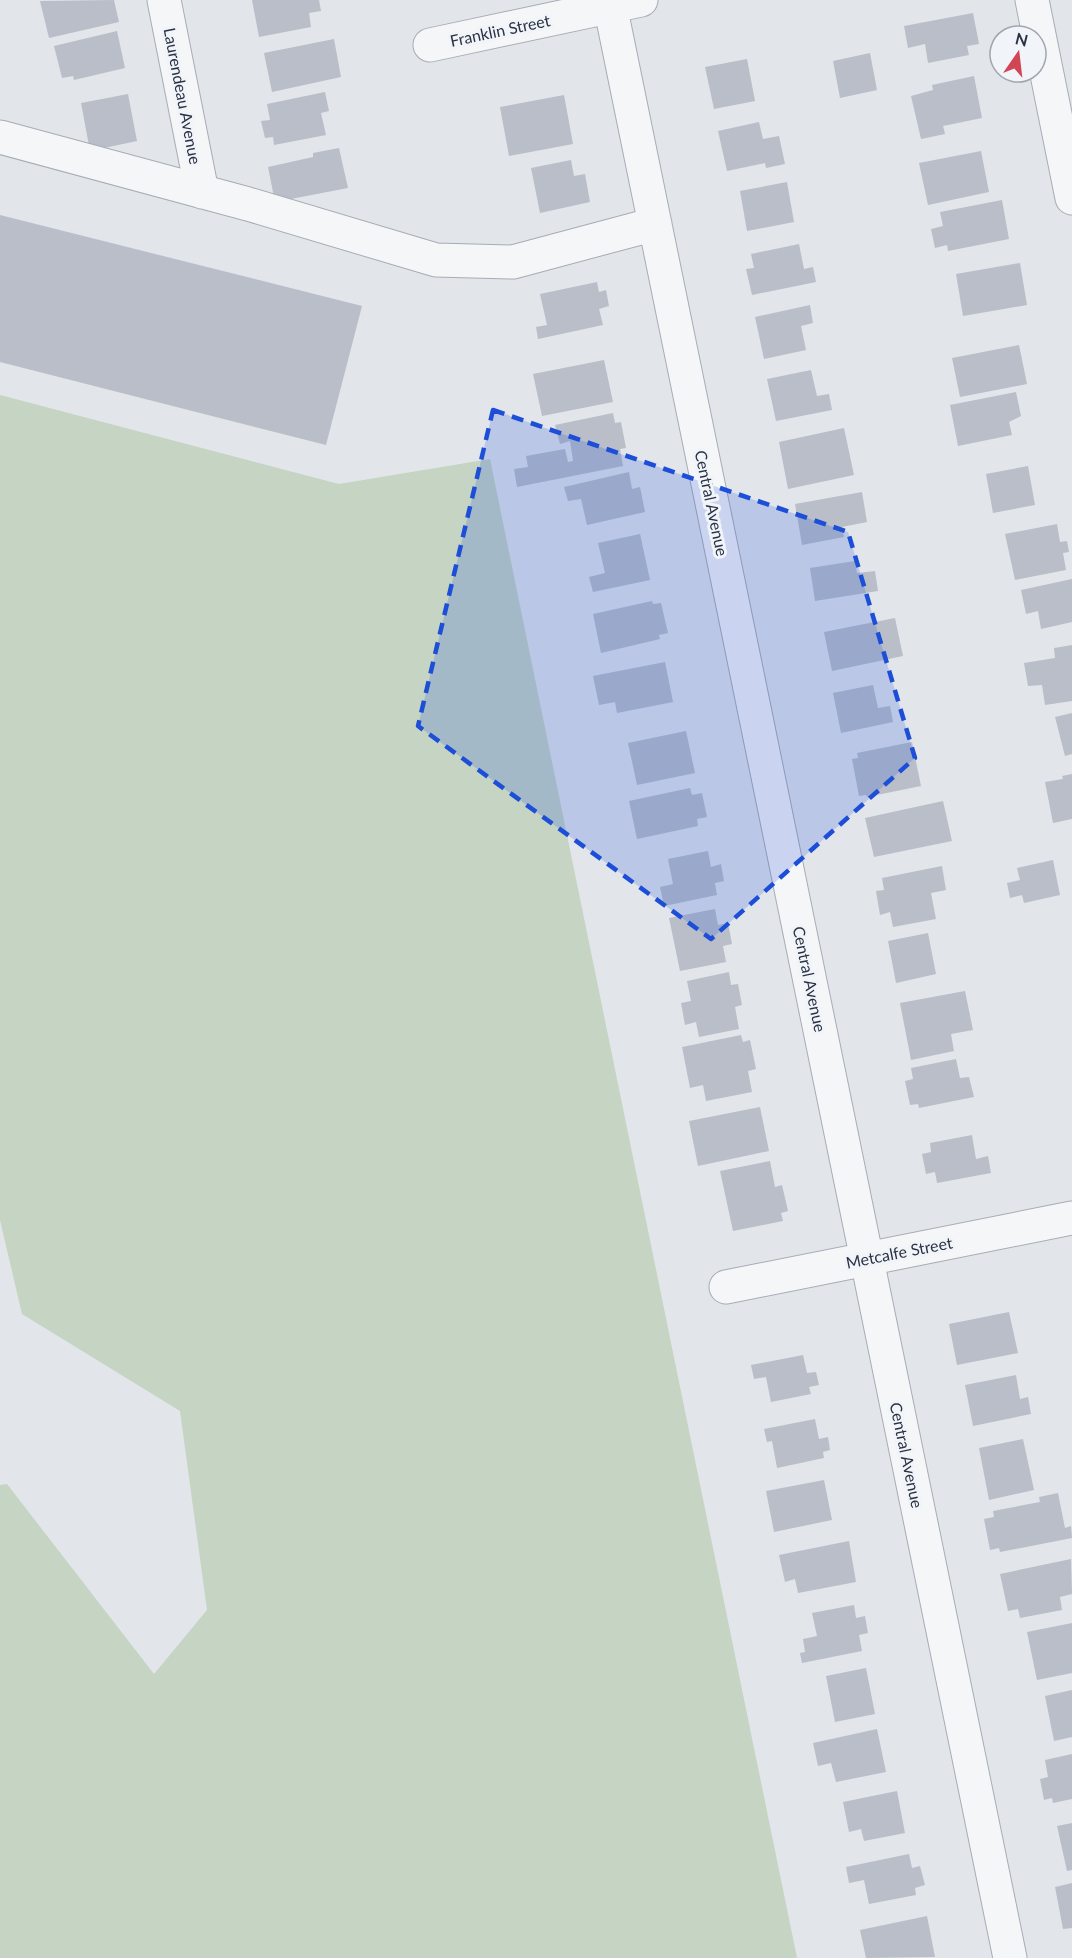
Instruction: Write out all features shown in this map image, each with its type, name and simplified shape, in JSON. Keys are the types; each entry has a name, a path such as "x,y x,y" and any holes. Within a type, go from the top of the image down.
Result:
{"street":[{"name":"Laurendeau Avenue","path":"164,0 202,192"},
{"path":"1032,0 1072,198"},
{"name":"Franklin Street","path":"430,45 620,2"},
{"name":"Central Avenue","path":"620,2 655,224 1010,1958"},
{"path":"0,138 202,192 436,260 513,262 655,224"},
{"name":"Metcalfe Street","path":"726,1287 1072,1218"}],"highlighted area":[{"path":"493,410 848,532 915,758 711,939 418,726"}],"green space":[{"path":"0,395 339,484 490,459 797,1958 0,1958 0,1485 7,1484 154,1674 207,1610 180,1411 22,1314 0,1220"}],"building":[{"path":"114,0 119,22 49,38 40,1"},
{"path":"252,0 319,0 321,11 309,13 311,27 259,37"},
{"path":"973,13 979,44 967,46 969,55 928,63 925,44 908,48 904,26"},
{"path":"117,31 125,68 74,80 73,76 62,78 54,46"},
{"path":"334,39 341,77 272,92 264,53"},
{"path":"870,53 877,90 840,98 833,61"},
{"path":"747,59 755,101 714,109 705,67"},
{"path":"974,76 982,118 943,126 945,134 921,139 911,96 933,90 932,85"},
{"path":"325,92 329,111 321,113 326,135 274,145 273,137 265,138 261,121 270,120 267,104"},
{"path":"128,94 137,141 90,151 81,103"},
{"path":"564,95 573,144 509,156 500,107"},
{"path":"759,122 763,139 779,136 785,164 766,168 765,163 727,171 718,131"},
{"path":"339,148 348,188 275,202 268,167 313,157 313,153"},
{"path":"981,151 989,192 928,205 919,163"},
{"path":"571,160 574,176 585,174 590,202 540,213 531,168"},
{"path":"787,182 794,222 747,231 740,191"},
{"path":"1002,200 1009,239 948,251 947,245 935,248 931,229 943,226 940,212"},
{"path":"0,215 362,306 326,445 0,362"},
{"path":"799,244 804,269 813,267 816,282 752,295 746,269 754,268 751,254"},
{"path":"1020,263 1027,305 963,316 956,274"},
{"path":"597,282 599,292 606,290 609,306 599,309 603,325 538,339 536,327 547,325 540,294"},
{"path":"810,305 813,323 801,326 806,350 764,359 755,317"},
{"path":"1019,345 1027,384 960,397 952,358"},
{"path":"604,360 613,402 542,416 533,374"},
{"path":"811,370 817,396 829,394 832,410 776,421 767,379"},
{"path":"1016,392 1021,416 1009,422 1012,435 958,446 950,405"},
{"path":"613,413 615,423 621,422 626,448 620,449 623,466 517,487 514,469 528,467 526,456 565,449 568,462 573,461 570,441 560,444 555,425"},
{"path":"844,428 854,475 788,489 779,442"},
{"path":"1028,466 1035,505 993,513 986,474"},
{"path":"629,472 632,489 640,487 645,512 587,525 581,499 568,501 564,487"},
{"path":"862,492 867,522 842,527 844,537 802,545 795,504"},
{"path":"1057,524 1060,542 1067,541 1069,552 1063,553 1066,570 1015,580 1005,534"},
{"path":"640,534 650,580 593,592 589,577 605,573 598,543"},
{"path":"855,561 857,573 875,571 878,591 815,601 810,568"},
{"path":"1072,579 1072,622 1041,629 1038,611 1026,614 1021,590"},
{"path":"652,601 653,604 661,603 668,633 659,635 660,639 601,653 593,614"},
{"path":"895,618 903,656 832,671 824,632"},
{"path":"1072,645 1072,701 1045,705 1042,685 1028,686 1024,663 1055,658 1054,648"},
{"path":"665,662 673,702 617,713 615,702 599,705 593,676"},
{"path":"873,685 878,708 890,706 893,722 841,733 833,693"},
{"path":"1072,713 1072,754 1065,756 1055,717"},
{"path":"686,731 695,773 637,785 628,743"},
{"path":"912,742 921,786 867,797 866,795 859,796 852,759 858,758 857,753"},
{"path":"1072,774 1072,819 1053,823 1045,782 1063,779 1062,776"},
{"path":"690,788 692,795 702,793 707,817 697,819 698,826 637,839 629,801"},
{"path":"943,801 952,841 874,857 865,818"},
{"path":"708,851 711,867 721,864 724,881 715,883 717,895 664,906 660,887 673,884 668,859"},
{"path":"1053,860 1060,895 1024,903 1022,895 1010,898 1007,883 1020,880 1017,868"},
{"path":"942,866 946,890 931,893 936,919 893,927 890,912 880,915 876,891 884,890 882,878"},
{"path":"715,909 718,925 728,923 732,944 723,946 726,962 680,971 669,918"},
{"path":"928,933 936,974 896,983 888,941"},
{"path":"729,972 731,985 738,984 742,1005 735,1007 739,1029 699,1037 696,1022 685,1025 681,1003 691,1001 687,981"},
{"path":"965,991 973,1030 951,1034 954,1051 911,1060 900,1003"},
{"path":"741,1035 743,1042 750,1040 756,1069 748,1071 752,1092 706,1101 703,1085 690,1088 682,1047"},
{"path":"956,1059 960,1078 969,1077 974,1097 919,1108 918,1104 910,1105 905,1081 913,1079 911,1068"},
{"path":"760,1107 769,1151 698,1166 689,1121"},
{"path":"972,1135 976,1159 988,1156 991,1173 937,1183 935,1172 926,1174 922,1154 931,1152 930,1143"},
{"path":"770,1161 775,1187 782,1185 788,1211 781,1213 783,1221 733,1231 720,1171"},
{"path":"1009,1312 1018,1353 957,1365 949,1324"},
{"path":"803,1355 807,1373 816,1372 819,1385 809,1387 811,1394 771,1402 766,1377 754,1379 751,1365"},
{"path":"1016,1375 1020,1399 1028,1397 1031,1414 973,1426 965,1385"},
{"path":"815,1419 819,1439 828,1437 830,1450 823,1452 824,1458 777,1468 772,1441 767,1442 764,1429"},
{"path":"1023,1439 1034,1490 989,1500 979,1448"},
{"path":"824,1480 832,1520 774,1532 766,1491"},
{"path":"1058,1493 1065,1528 1071,1526 1072,1538 1000,1552 999,1548 990,1550 984,1519 994,1517 993,1511 1040,1502 1039,1497"},
{"path":"849,1541 856,1582 798,1593 795,1579 785,1582 779,1555"},
{"path":"1071,1559 1072,1594 1060,1597 1062,1610 1020,1618 1018,1609 1008,1611 1000,1574"},
{"path":"854,1605 856,1618 865,1616 868,1633 859,1635 862,1651 802,1663 800,1653 805,1652 803,1639 817,1636 812,1613"},
{"path":"1072,1623 1072,1673 1037,1680 1027,1632"},
{"path":"866,1668 875,1714 835,1722 826,1676"},
{"path":"1072,1690 1072,1737 1054,1741 1045,1696"},
{"path":"877,1729 886,1772 836,1782 831,1763 818,1766 813,1743"},
{"path":"1072,1754 1072,1799 1053,1803 1052,1798 1044,1800 1040,1779 1048,1777 1045,1760"},
{"path":"897,1791 905,1833 864,1841 861,1829 849,1832 843,1802"},
{"path":"1072,1823 1072,1870 1067,1871 1057,1826"},
{"path":"909,1854 912,1868 920,1866 925,1885 915,1888 916,1895 869,1904 864,1880 849,1883 846,1867"},
{"path":"1072,1883 1072,1928 1063,1929 1055,1887"},
{"path":"927,1916 935,1957 866,1958 860,1930"}]}
